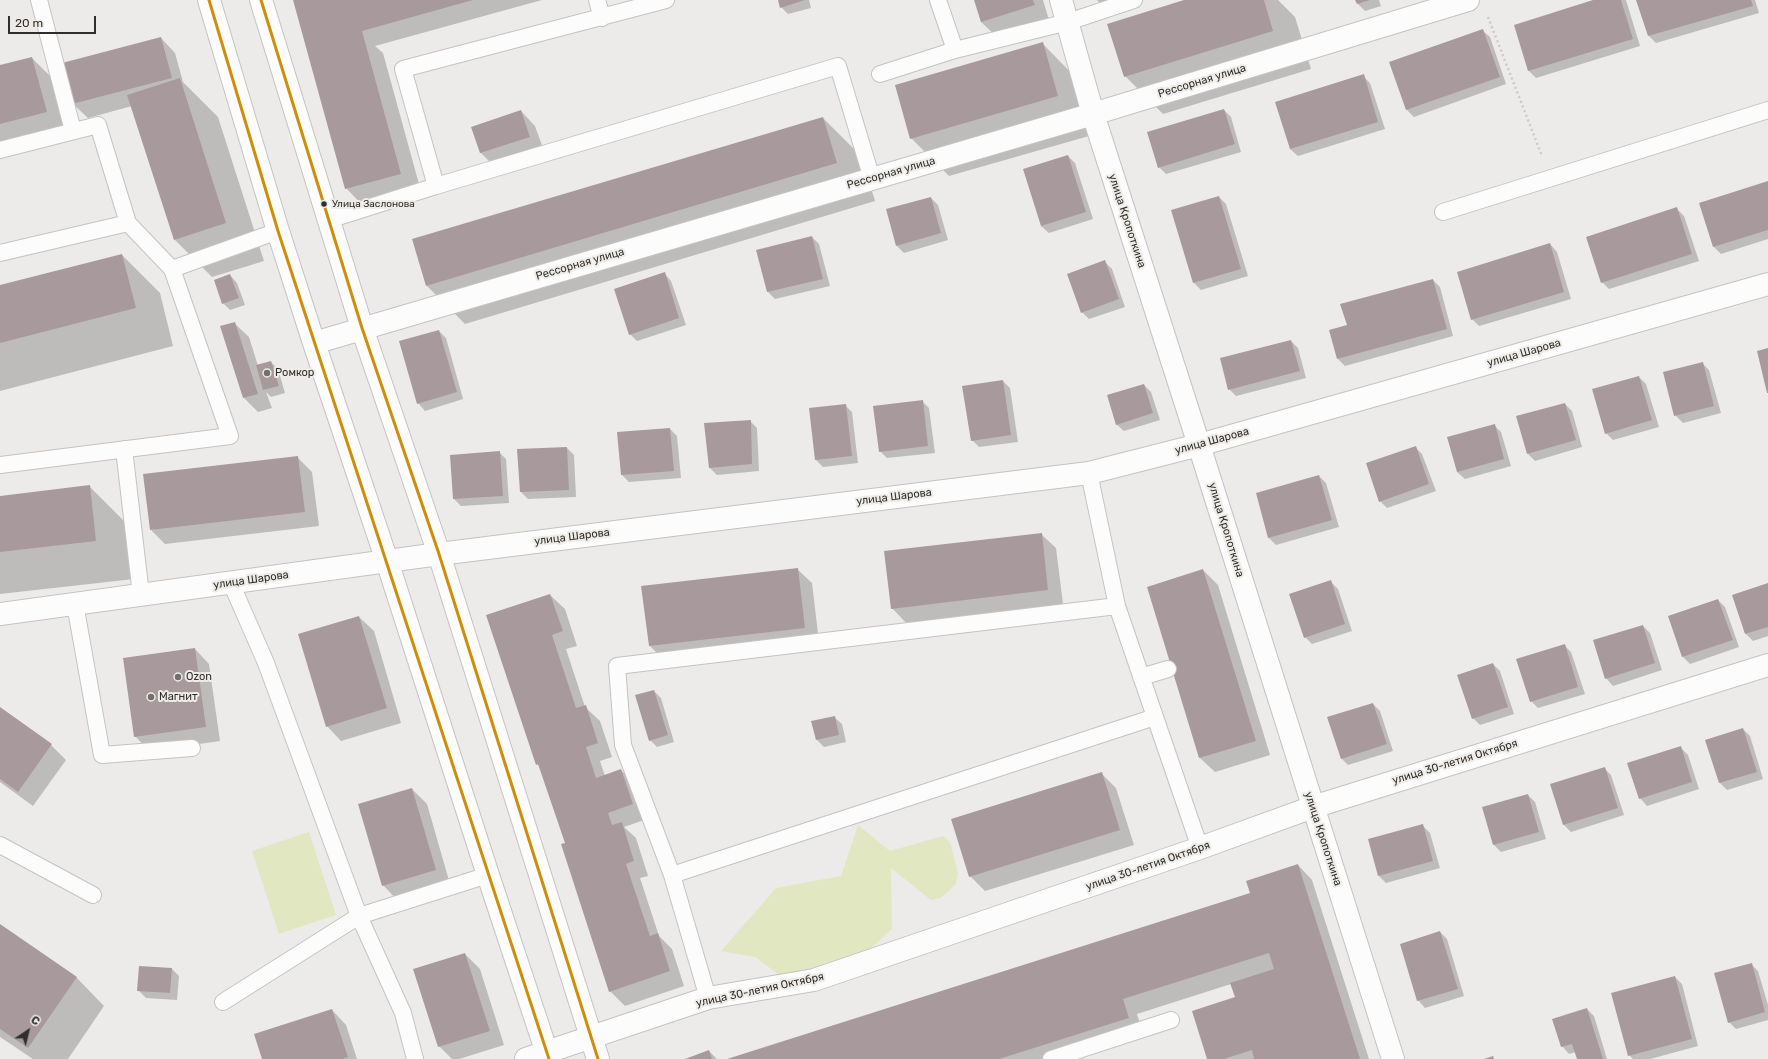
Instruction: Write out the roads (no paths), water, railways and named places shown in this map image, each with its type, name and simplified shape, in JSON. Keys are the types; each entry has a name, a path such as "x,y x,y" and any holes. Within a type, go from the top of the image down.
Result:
{"street":[{"path":"210,0 278,231 548,1056"},
{"path":"262,0 362,328 439,554 598,1059"},
{"name":"улица Кропоткина","path":"1061,0 1093,114 1393,1059"},
{"name":"Рессорная улица","path":"314,343 1093,114 1468,0"},
{"name":"улица Шарова","path":"0,614 439,554 1089,473 1199,445 1768,284"},
{"name":"улица 30-летия Октября","path":"526,1059 548,1056 591,1037 708,998 814,980 1200,848 1313,807 1768,665"}],"lane":[{"path":"38,0 72,130"},
{"path":"597,0 602,18"},
{"path":"436,186 403,69 666,0"},
{"path":"938,0 955,50"},
{"path":"880,74 955,50 1068,22 1134,0"},
{"path":"329,220 436,186 838,66 872,179"},
{"path":"1443,212 1768,110"},
{"path":"0,150 72,130 98,125 128,223 172,269 230,436 0,465"},
{"path":"0,253 128,223"},
{"path":"172,269 278,231"},
{"path":"124,449 141,595"},
{"path":"1089,473 1117,606 1200,848"},
{"path":"231,583 266,663 359,916 403,1013 415,1059"},
{"path":"75,604 102,755 192,748"},
{"path":"708,998 672,876 623,745 617,666 1117,606"},
{"path":"1141,677 1168,669"},
{"path":"672,876 1155,717"},
{"path":"0,846 93,895"},
{"path":"223,1002 359,916 488,875"},
{"path":"1051,1059 1171,1020"}],"place":[{"name":"Улица Заслонова","path":"324,204"},
{"name":"Ромкор","path":"267,373"},
{"name":"Ozon","path":"178,677"},
{"name":"Магнит","path":"151,697"}]}
